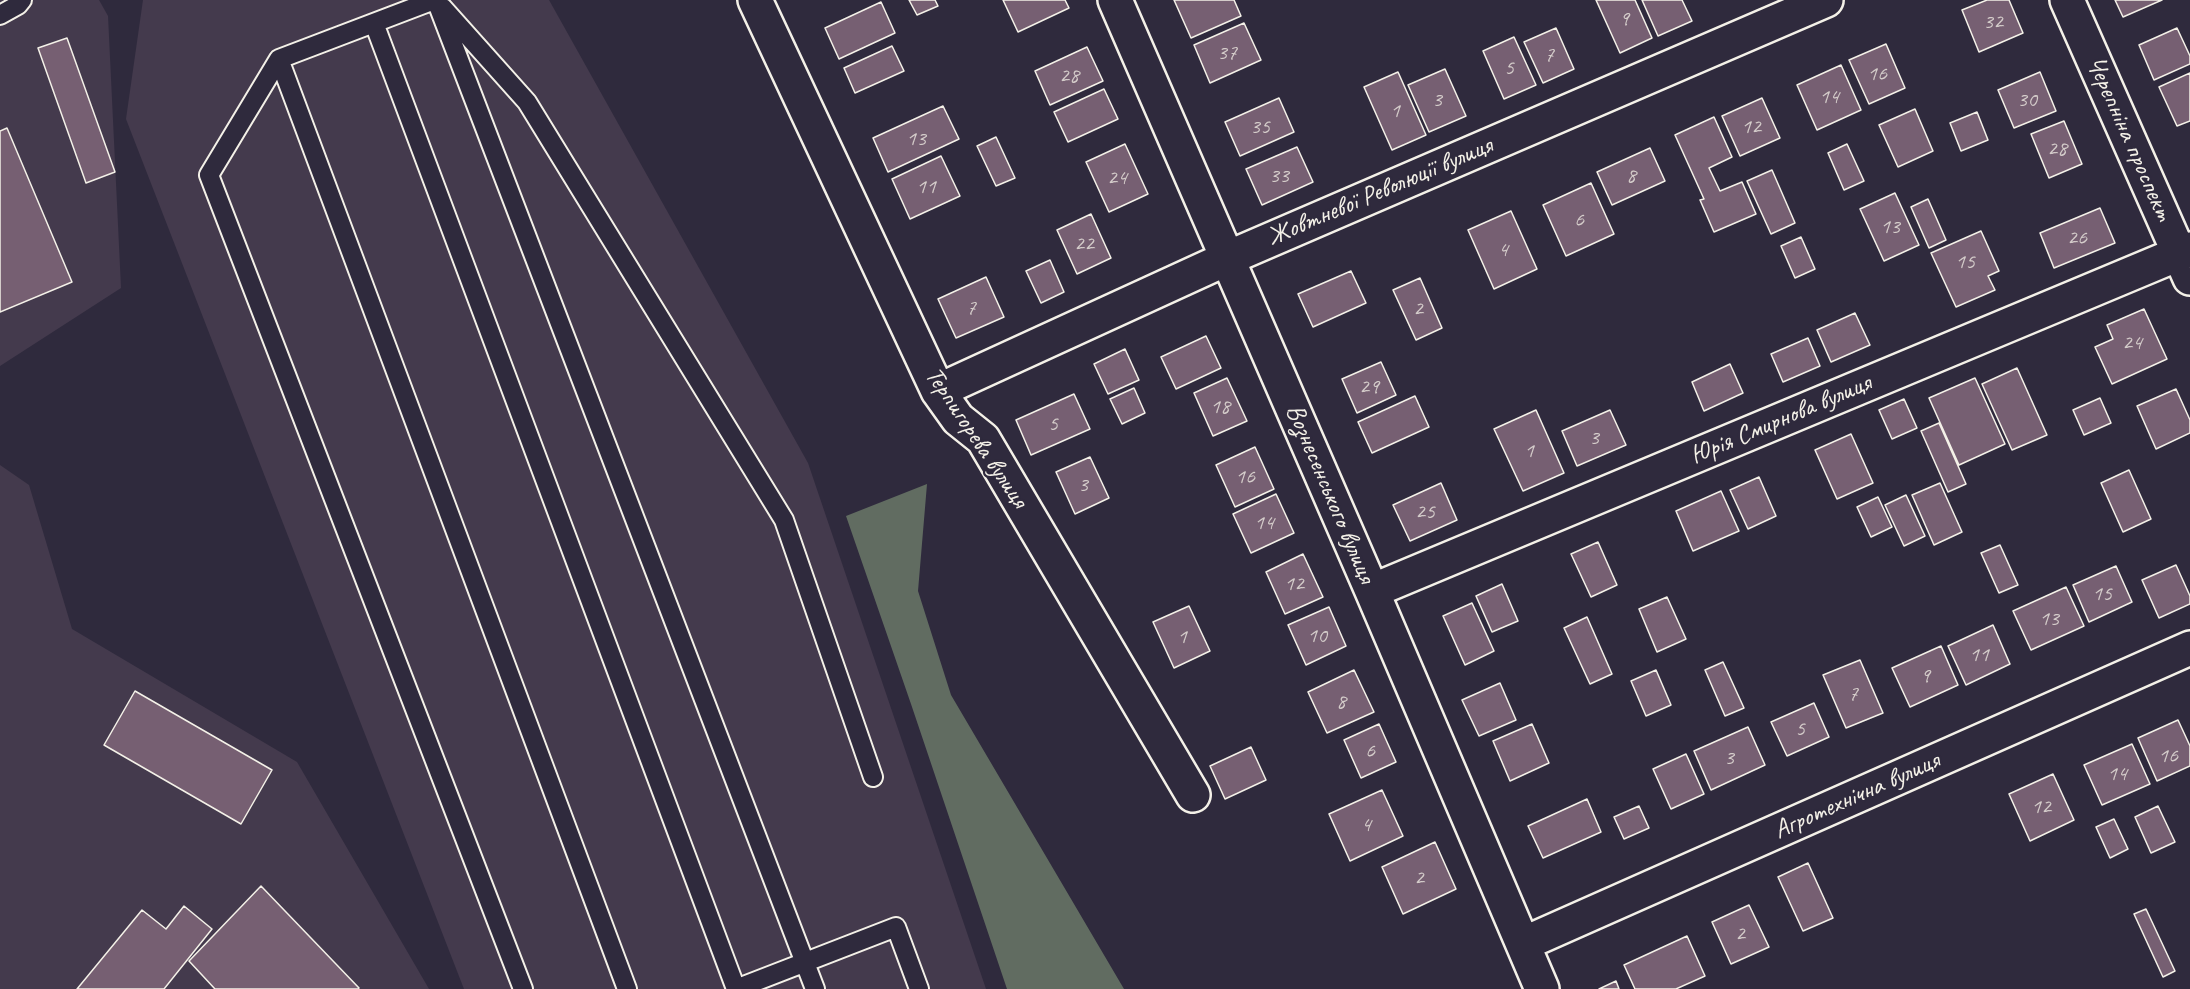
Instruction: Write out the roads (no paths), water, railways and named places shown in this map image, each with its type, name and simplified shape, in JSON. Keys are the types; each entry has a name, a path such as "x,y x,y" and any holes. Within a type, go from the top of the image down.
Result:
{"street":[{"name":"Терпигорева вулиця","path":"755,0 938,391 958,419 983,439 1193,795"},
{"name":"Вознесенського вулиця","path":"1115,0 1542,989"},
{"name":"Жовтневої Революції вулиця","path":"938,391 1228,258 1826,0"},
{"name":"Черепніна проспект","path":"2067,0 2186,260"},
{"name":"Юрія Смирнова вулиця","path":"1372,591 2186,260"},
{"name":"Агротехнічна вулиця","path":"1523,944 2190,648"}],"lane":[{"path":"0,15 18,5 22,0"},
{"path":"435,0 279,59 209,175 523,989"},
{"path":"435,0 527,102 784,520 873,777"},
{"path":"435,0 816,989"},
{"path":"374,23 736,989 896,927 919,989"},
{"path":"279,59 627,989"}]}
